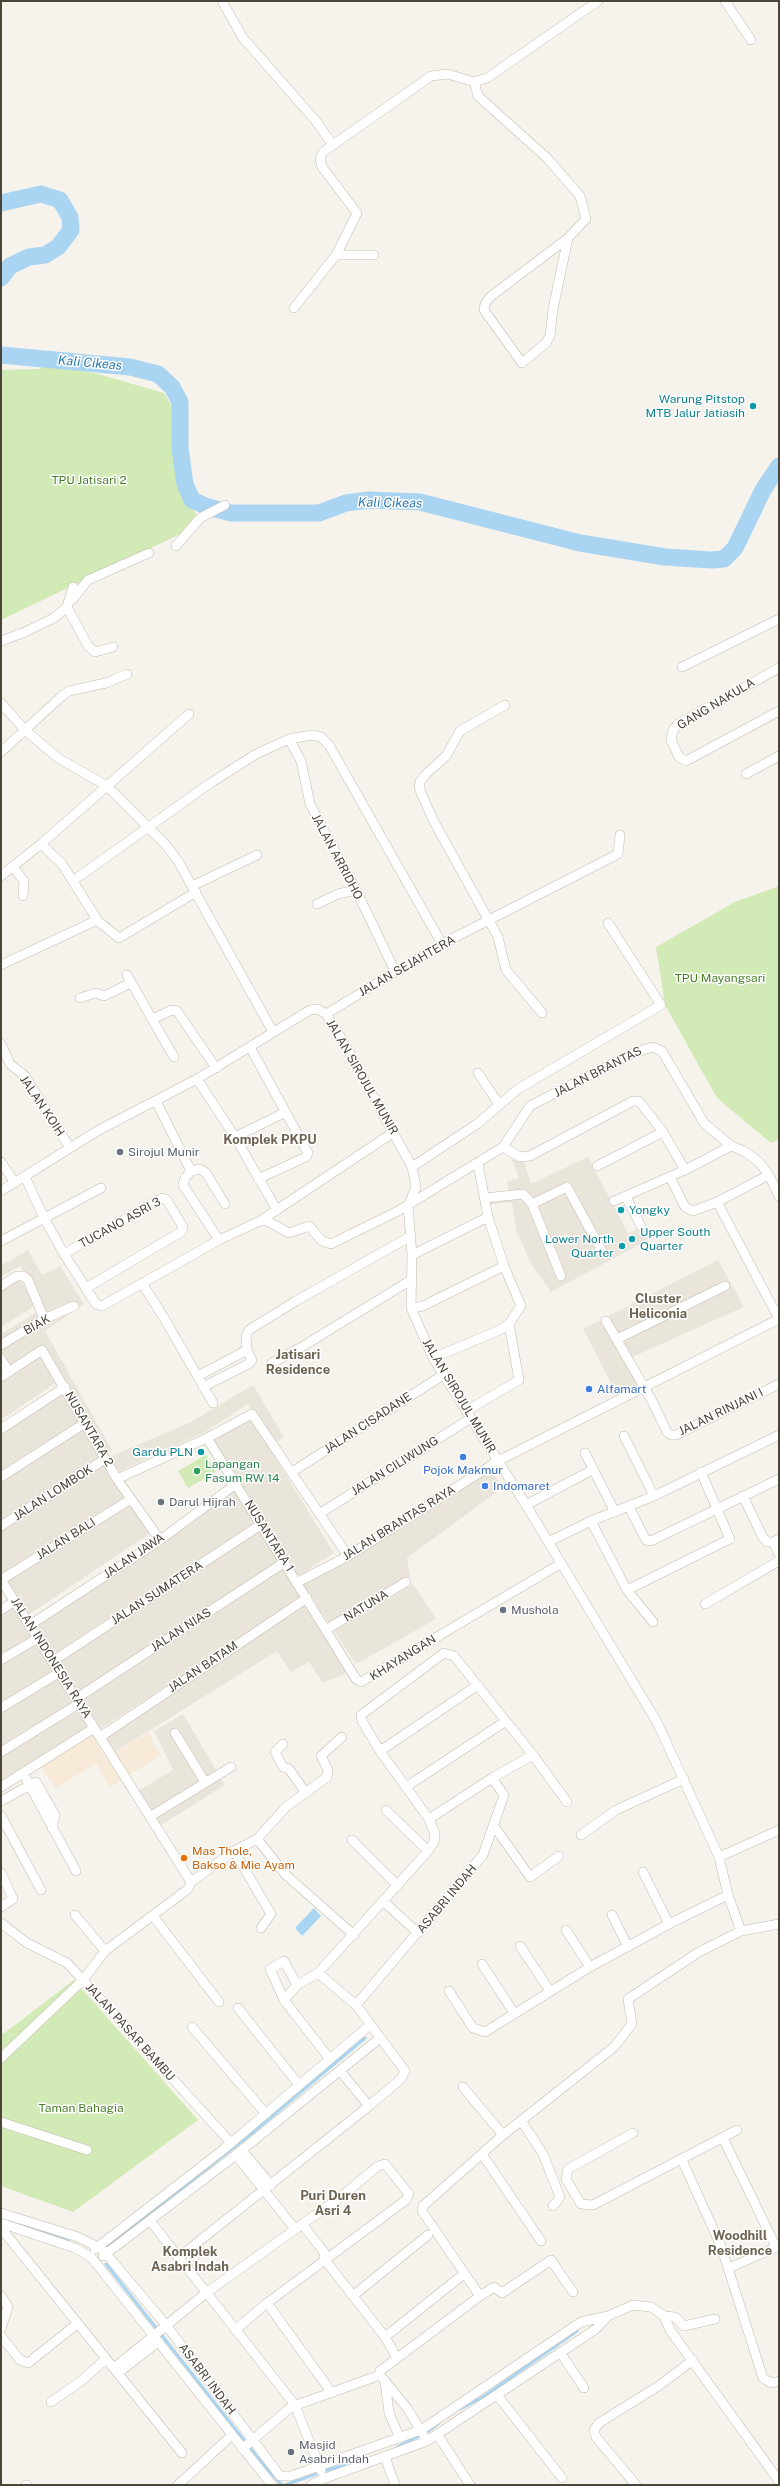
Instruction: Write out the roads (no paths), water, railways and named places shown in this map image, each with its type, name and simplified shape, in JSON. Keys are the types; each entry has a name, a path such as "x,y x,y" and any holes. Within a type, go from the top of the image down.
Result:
{"street":[{"path":"222,1 243,38 315,120 333,144"},
{"path":"294,308 336,255 357,213 320,163 322,152 431,76 448,74 474,82 487,78 598,1"},
{"path":"725,1 751,40"},
{"path":"474,82 478,96 547,158 580,196 586,219 568,238 490,297 485,304 484,310 522,363 546,343 550,336 553,309 568,238"},
{"path":"336,255 374,255"},
{"path":"176,546 200,518 225,505"},
{"path":"1,641 54,618 74,599 88,580 149,553"},
{"path":"73,587 68,605 88,646 95,652 113,647"},
{"path":"682,667 779,619"},
{"name":"GANG NAKULA","path":"779,668 678,724 673,730 671,740 679,757 686,761 737,735 779,711"},
{"path":"1,752 69,691 106,683 127,674"},
{"path":"1,703 25,730 58,758 107,786 149,827 178,861 273,1032"},
{"path":"505,705 460,731 446,756 426,774 420,782 419,788 433,820 498,938 506,970 542,1013"},
{"path":"1,876 41,844 189,714"},
{"path":"74,880 256,754 289,739 312,735 321,737 328,745 442,944"},
{"name":"JALAN ARRIDHO","path":"289,739 301,761 310,804 356,890 395,972"},
{"path":"746,774 779,756"},
{"name":"JALAN SEJAHTERA","path":"326,1014 442,944 618,854 620,835"},
{"path":"41,844 62,864 74,880 98,921 119,938 194,889 257,855"},
{"path":"13,867 24,881 23,896"},
{"path":"317,904 338,894 356,890"},
{"path":"1,964 98,921"},
{"path":"412,1167 477,1124 518,1089 661,1005 608,924"},
{"path":"80,998 96,993 104,996 129,979 174,1057"},
{"name":"JALAN SIROJUL MUNIR","path":"1,1191 99,1130 198,1079 310,1010 318,1009 326,1014 344,1041 412,1167 416,1187 408,1206 412,1255 412,1308 433,1358 526,1505 560,1564 657,1722 720,1857 728,1895 741,1931"},
{"path":"152,1019 172,1010 178,1012 216,1068"},
{"name":"JALAN KOIH","path":"1,1044 10,1064 25,1076 70,1148"},
{"name":"JALAN BRANTAS","path":"260,1221 267,1221 289,1233 309,1226 322,1240 331,1244 408,1206 478,1164 503,1147 530,1106 631,1054 652,1046 662,1052 704,1123 731,1146 744,1151 759,1162 773,1178 779,1196"},
{"path":"250,1047 308,1153 306,1157 258,1178"},
{"path":"478,1073 499,1104"},
{"path":"198,1079 235,1137 277,1210"},
{"path":"156,1101 191,1171"},
{"path":"503,1147 520,1157 530,1156 633,1101 644,1104 663,1132 685,1170"},
{"path":"235,1137 286,1112"},
{"path":"25,1177 44,1218 64,1254 99,1306 105,1306 142,1283 220,1240 260,1221 394,1132"},
{"path":"597,1166 663,1132"},
{"path":"614,1201 685,1170 731,1146"},
{"path":"1,1162 15,1183"},
{"path":"433,1358 509,1324 521,1308 521,1303 504,1266 488,1217 478,1164"},
{"path":"220,1240 183,1185 185,1178 191,1171 200,1169 206,1173 225,1204"},
{"path":"670,1177 688,1210 697,1211 773,1178"},
{"path":"532,1204 567,1187 602,1254"},
{"path":"1,1241 101,1188"},
{"path":"485,1198 523,1194 532,1204 561,1276"},
{"path":"626,1196 641,1226"},
{"name":"TUCANO ASRI 3","path":"64,1254 162,1198 166,1199 183,1229 86,1288"},
{"path":"717,1202 779,1319"},
{"path":"412,1255 488,1217"},
{"path":"204,1387 250,1363 252,1360 247,1350 246,1336 249,1330 410,1236"},
{"path":"412,1308 424,1306 504,1266"},
{"path":"1,1286 17,1276 24,1276 28,1280 44,1319"},
{"path":"272,1363 300,1348 411,1280"},
{"path":"142,1283 213,1403"},
{"path":"617,1339 725,1286"},
{"name":"BIAK","path":"1,1345 44,1319 74,1306"},
{"name":"JALAN BRANTAS RAYA","path":"298,1582 348,1556 498,1462 644,1386 779,1319"},
{"name":"JALAN RINJANI I","path":"606,1321 644,1386 667,1432 671,1435 676,1435 779,1384"},
{"name":"JALAN CILIWUNG","path":"319,1514 519,1380 509,1324"},
{"name":"NUSANTARA 2","path":"5,1374 42,1350 65,1387 105,1459 160,1540"},
{"path":"198,1376 247,1350"},
{"path":"1,1359 5,1374"},
{"name":"JALAN CISADANE","path":"292,1472 443,1375"},
{"path":"1,1429 65,1387"},
{"path":"118,1479 207,1438 252,1414 348,1556"},
{"path":"1,1478 85,1423"},
{"path":"548,1542 591,1521 654,1496 779,1435"},
{"path":"624,1436 654,1496"},
{"name":"NUSANTARA 1","path":"207,1438 298,1582 356,1679"},
{"path":"585,1453 592,1470 615,1512"},
{"name":"JALAN LOMBOK","path":"1,1526 105,1459"},
{"path":"526,1505 592,1470"},
{"path":"627,1590 727,1542 730,1539 730,1535 718,1507 701,1472"},
{"path":"629,1507 646,1540 649,1541 779,1479"},
{"name":"JALAN JAWA","path":"30,1625 160,1540 236,1484"},
{"path":"743,1496 762,1536 767,1542 776,1541 779,1554"},
{"name":"JALAN BALI","path":"1,1580 131,1499"},
{"path":"591,1521 627,1590 653,1622"},
{"name":"JALAN SUMATERA","path":"53,1661 262,1524"},
{"path":"705,1604 779,1561"},
{"name":"JALAN NIAS","path":"1,1752 285,1562"},
{"name":"KHAYANGAN","path":"356,1679 361,1682 367,1680 449,1629 560,1564"},
{"name":"JALAN INDONESIA RAYA","path":"1,1580 100,1737"},
{"name":"NATUNA","path":"327,1629 406,1582"},
{"name":"JALAN BATAM","path":"100,1737 307,1598"},
{"path":"1,1610 15,1601"},
{"path":"1,1660 38,1638"},
{"path":"284,2000 297,1985 318,1973 384,1902 434,1842 435,1834 429,1820 380,1751 362,1721 361,1715 444,1653 454,1656 478,1685 567,1802"},
{"path":"1,1708 60,1672"},
{"path":"380,1751 478,1685"},
{"path":"406,1787 506,1721"},
{"path":"1,1787 94,1728"},
{"path":"175,1733 205,1782"},
{"path":"100,1737 151,1816 191,1882"},
{"path":"342,1737 321,1756 328,1770 327,1777 286,1807 257,1840 286,1874 354,1935"},
{"path":"283,1744 275,1752 283,1766 289,1769 306,1793"},
{"path":"429,1820 492,1778 532,1755"},
{"path":"151,1816 231,1767"},
{"path":"23,1773 29,1785"},
{"name":"ASABRI INDAH","path":"356,2006 477,1864 483,1855 504,1795 492,1778"},
{"path":"581,1835 616,1810 684,1779"},
{"path":"1,1801 36,1782 55,1815 52,1828 76,1871"},
{"path":"386,1810 428,1851"},
{"path":"1,1816 41,1890"},
{"path":"494,1826 530,1877 559,1856"},
{"path":"720,1857 779,1830"},
{"name":"JALAN PASAR BAMBU","path":"257,1840 234,1851 191,1882 188,1889 105,1951 83,1980 232,2152 267,2188 299,2227 324,2252 325,2260 354,2295 385,2337 397,2358"},
{"path":"352,1840 398,1886"},
{"path":"234,1851 271,1914 261,1928"},
{"path":"643,1872 669,1924"},
{"path":"1,1874 13,1899 1,1907"},
{"path":"449,1991 473,2028 480,2032 485,2032 590,1967 669,1924 728,1895"},
{"path":"384,1902 418,1934"},
{"path":"75,1915 105,1951"},
{"path":"612,1915 628,1947"},
{"path":"153,1916 219,2002"},
{"path":"1,1923 27,1943 67,1963 83,1980 1,2058"},
{"path":"480,2296 422,2211 423,2206 503,2135 522,2122 579,2073 614,2047 632,2024 627,2003 628,1999 699,1952 741,1931 779,1924"},
{"path":"566,1930 590,1967"},
{"path":"520,1946 550,1991"},
{"path":"297,1985 284,1961 270,1969 284,2000 329,2058"},
{"path":"482,1964 514,2013"},
{"path":"178,2258 369,2106 401,2079 405,2071 356,2006 318,1973"},
{"path":"238,2008 299,2085"},
{"path":"88,2255 103,2250 150,2222 232,2152 266,2114 329,2058 370,2025"},
{"path":"192,2027 266,2114"},
{"path":"96,2262 103,2250 232,2152 341,2072 380,2038"},
{"path":"341,2072 369,2106"},
{"path":"463,2086 503,2135"},
{"path":"1,2122 87,2150"},
{"path":"522,2122 543,2154 560,2197 553,2206"},
{"path":"633,2133 568,2169 566,2179 581,2204 593,2205 682,2160 737,2130"},
{"path":"723,2138 777,2246 729,2268"},
{"path":"482,2154 541,2241"},
{"path":"682,2160 729,2268 763,2378 771,2383 779,2380"},
{"path":"116,2371 206,2293 342,2196 382,2164 385,2164 409,2194 406,2200 267,2303 235,2330"},
{"path":"1,2213 103,2250"},
{"path":"150,2222 295,2405 323,2478"},
{"path":"1,2223 75,2248 88,2255 96,2262 160,2333 231,2436 247,2444 272,2485"},
{"path":"1,2228 182,2453"},
{"path":"354,2295 428,2236"},
{"name":"ASABRI INDAH","path":"103,2250 160,2333 247,2444 280,2476 291,2476 319,2466"},
{"path":"400,2438 389,2413 382,2368 494,2287 502,2293 551,2260 573,2292"},
{"path":"385,2337 460,2277"},
{"path":"1,2296 8,2307 1,2328"},
{"path":"267,2303 332,2394"},
{"path":"319,2466 421,2430 581,2322 608,2316 633,2305 651,2307 664,2316 675,2317 684,2326 715,2319"},
{"path":"311,2485 323,2478 386,2457 427,2441 596,2329 608,2316"},
{"path":"664,2316 670,2330 779,2480"},
{"path":"1,2336 20,2360 28,2363 77,2324"},
{"path":"560,2352 584,2388"},
{"path":"51,2402 81,2381 106,2359"},
{"path":"636,2485 596,2437 594,2430 599,2423 660,2385 692,2360"},
{"path":"247,2444 295,2405 383,2378"},
{"path":"383,2378 407,2408 427,2441"},
{"path":"497,2395 562,2478"},
{"path":"437,2434 470,2485"},
{"path":"178,2485 231,2436"},
{"path":"386,2457 396,2485"}],"water":[{"path":"314,1908 321,1916 302,1936 295,1928"}],"waterway":[{"name":"Kali Cikeas","path":"1,203 41,194 60,200 70,217 71,230 58,247 45,255 29,257 10,266 1,278"},
{"name":"Kali Cikeas","path":"1,355 130,367 158,374 172,387 180,402 180,448 185,484 192,500 208,507 231,513 319,513 346,503 369,500 420,502 580,543 665,557 712,560 724,559 735,548 763,490 779,466"},
{"path":"104,2249 252,2133 365,2038"},
{"path":"20,2224 68,2241"},
{"path":"106,2264 261,2462 282,2485"},
{"path":"460,2409 483,2397 577,2331"},
{"path":"428,2431 439,2423"},
{"path":"397,2447 419,2436"},
{"path":"324,2471 362,2460"},
{"path":"285,2485 319,2473"}],"place":[{"name":"Warung Pitstop MTB Jalur Jatiasih","path":"753,406"},
{"name":"Sirojul Munir","path":"120,1152"},
{"name":"Yongky","path":"621,1210"},
{"name":"Upper South Quarter","path":"632,1239"},
{"name":"Lower North Quarter","path":"622,1246"},
{"name":"Alfamart","path":"589,1389"},
{"name":"Gardu PLN","path":"201,1452"},
{"name":"Pojok Makmur","path":"463,1457"},
{"name":"Lapangan Fasum RW 14","path":"197,1471"},
{"name":"Indomaret","path":"485,1486"},
{"name":"Darul Hijrah","path":"161,1502"},
{"name":"Mushola","path":"503,1610"},
{"name":"Mas Thole, Bakso & Mie Ayam","path":"184,1858"},
{"name":"Masjid Asabri Indah","path":"291,2452"}],"district":[{"name":"Komplek PKPU","path":"270,1140"},
{"name":"Cluster Heliconia","path":"658,1306"},
{"name":"Jatisari Residence","path":"298,1362"},
{"name":"Puri Duren Asri 4","path":"333,2204"},
{"name":"Woodhill Residence","path":"740,2244"},
{"name":"Komplek Asabri Indah","path":"190,2260"}],"park label":[{"name":"TPU Jatisari 2","path":"89,480"},
{"name":"TPU Mayangsari","path":"720,978"},
{"name":"Taman Bahagia","path":"81,2108"}]}
